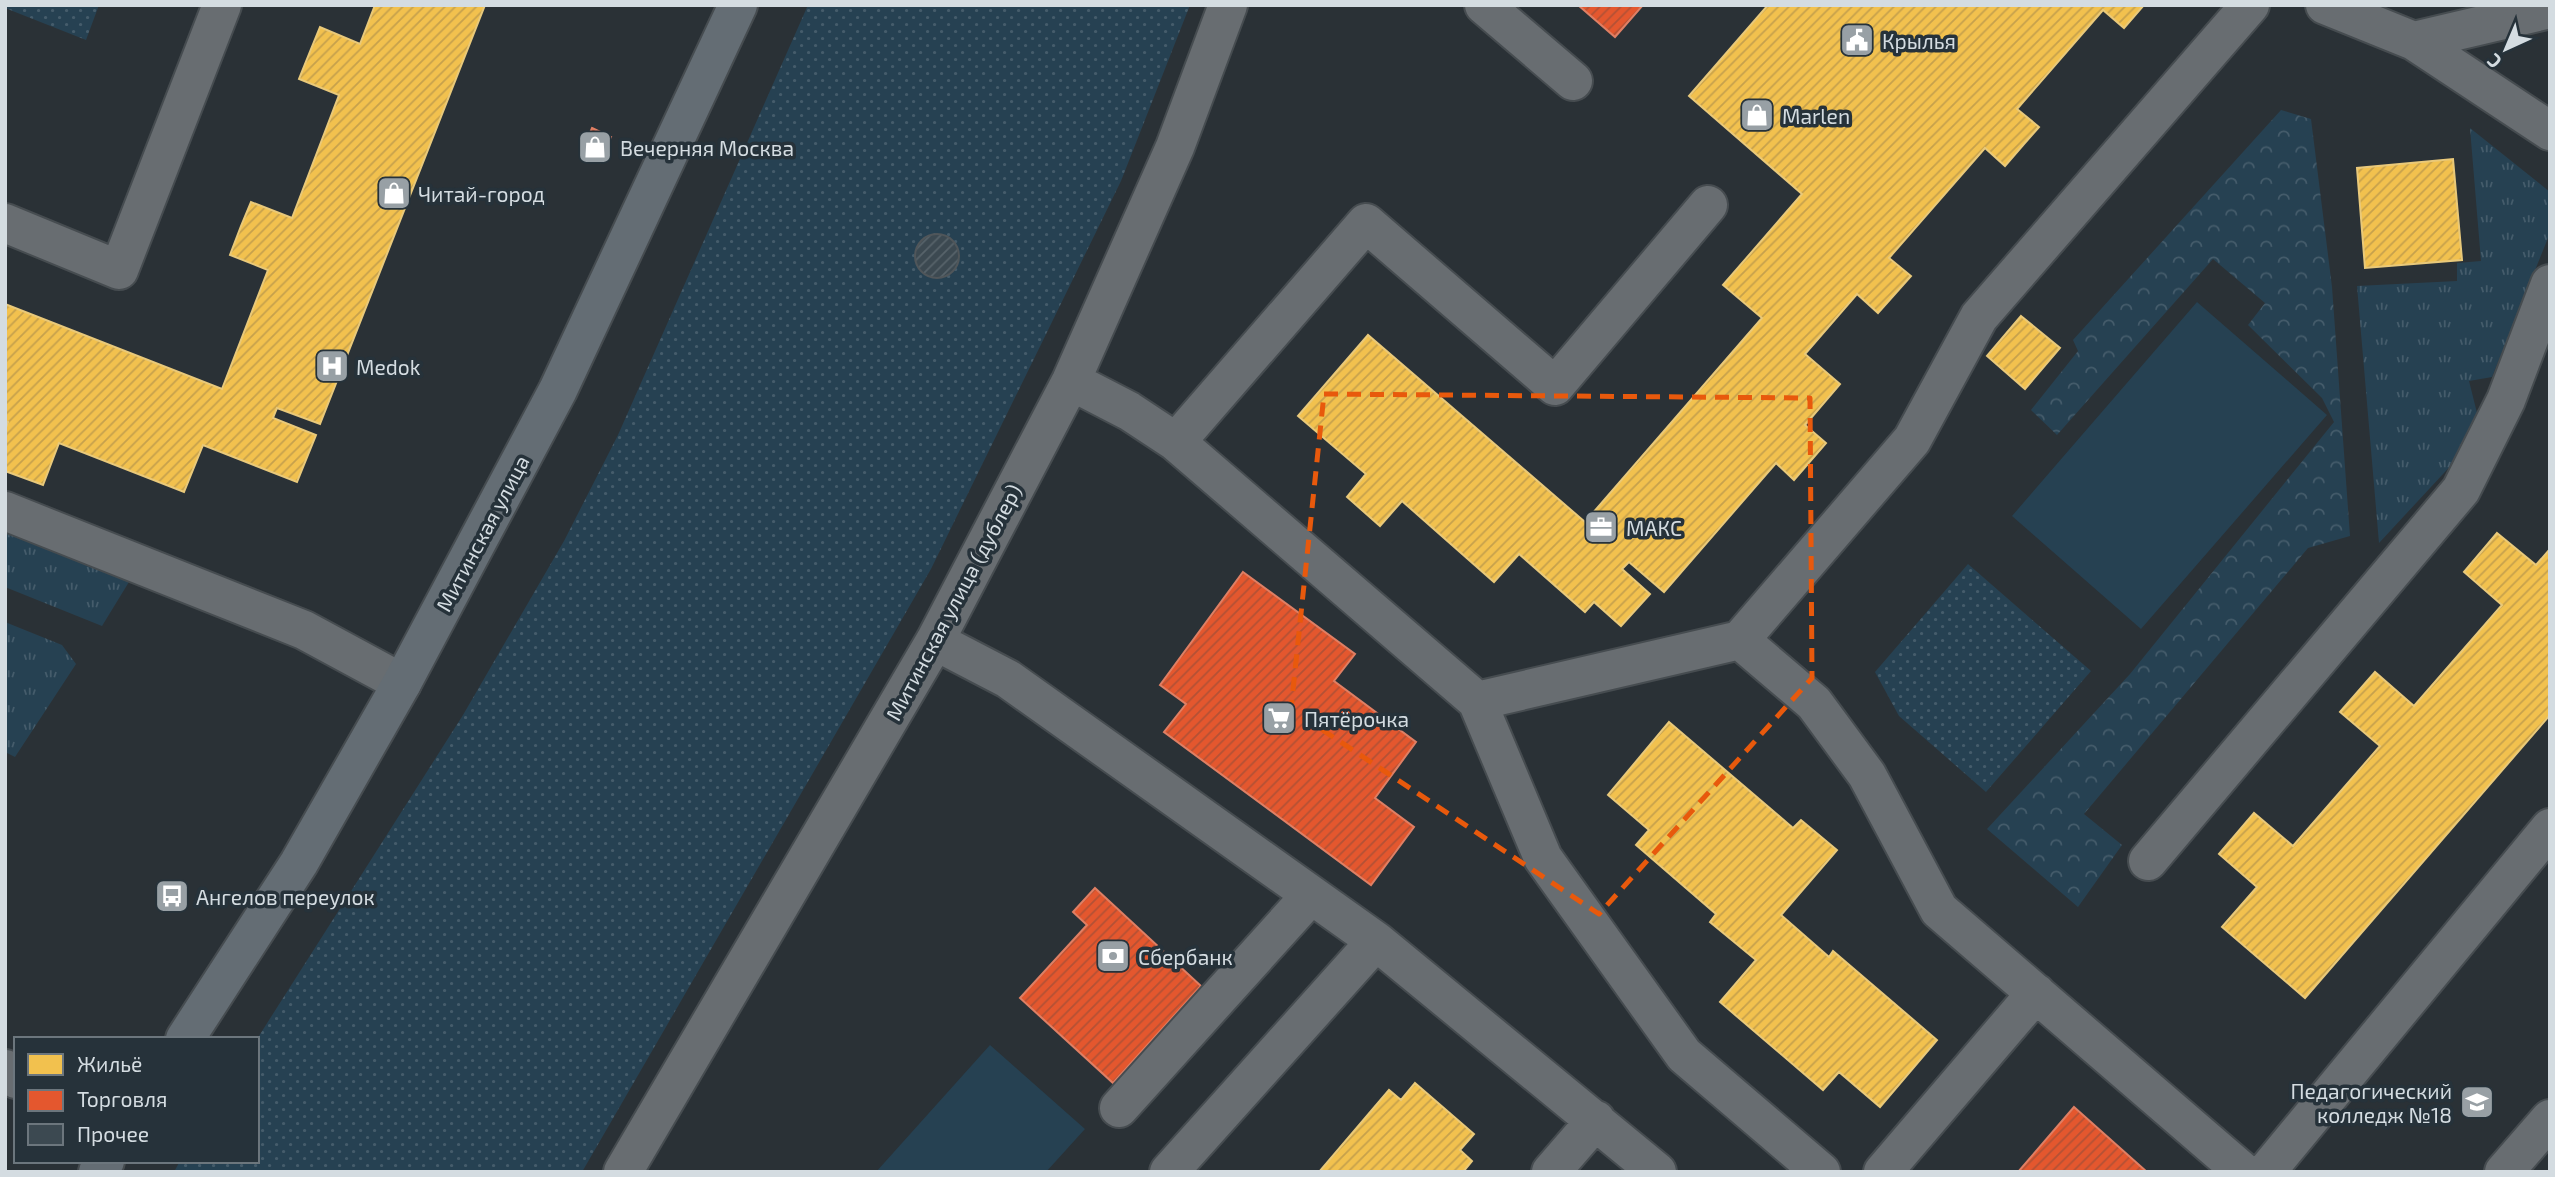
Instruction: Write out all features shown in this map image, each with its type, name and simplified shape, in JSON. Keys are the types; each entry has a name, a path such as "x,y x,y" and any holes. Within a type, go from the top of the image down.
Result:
{"main road":[{"name":"Митинская улица","path":"186,1037 299,863 402,683 558,390 738,5"}],"street":[{"path":"5,223 119,270 222,5"},
{"name":"Митинская улица (дублер)","path":"623,1172 936,641 1070,381 1175,147 1228,5"},
{"path":"1484,5 1573,81"},
{"path":"1477,701 1740,640 1912,439 1979,317 2250,5"},
{"path":"2325,5 2414,41 2550,131"},
{"path":"2414,41 2550,9"},
{"path":"1176,442 1366,223 1555,387 1709,205"},
{"path":"2148,861 2461,489 2505,400 2550,284"},
{"path":"1070,381 1129,411 1176,442 1477,701 1543,858 1684,1055 1821,1172"},
{"path":"5,511 304,630 402,683"},
{"path":"1740,640 1814,703 1867,775 1939,910 2243,1172"},
{"path":"936,641 1008,679 1376,941 1657,1172"},
{"path":"2266,1172 2550,828"},
{"path":"1119,1108 1311,895"},
{"path":"1169,1172 1376,941"},
{"path":"1884,1172 2036,993"},
{"path":"2504,1172 2550,1119"},
{"path":"1551,1172 1596,1120"}],"highlighted area":[{"path":"1324,394 1810,398 1812,678 1599,914 1291,709"}],"green space":[{"path":"5,5 99,5 86,40 5,8"},
{"path":"808,5 1190,5 1121,181 931,569 582,1172 174,1172 179,1163 259,1163 258,1037 463,715 564,541 618,435"},
{"path":"2281,110 2311,119 2332,287 2350,536 2308,548 2084,814 2122,845 2078,907 1987,829 2130,674 2334,422 2322,398 2248,325 2265,303 2213,259 2057,435 2031,410 2078,351 2073,340"},
{"path":"2470,128 2550,192 2550,233 2492,377 2469,381 2478,417 2456,460 2379,543 2357,286 2457,281 2457,263 2481,261"},
{"path":"2197,302 2327,415 2141,629 2012,516"},
{"path":"5,528 132,577 102,626 5,587"},
{"path":"1968,564 2091,671 1986,792 1899,716 1875,672"},
{"path":"5,622 62,645 76,664 15,757 5,752"},
{"path":"990,1045 1085,1129 1046,1172 876,1172"}],"building: Жильё":[{"path":"375,5 485,5 320,424 277,408 273,418 316,435 297,482 203,445 184,492 59,443 43,485 5,471 5,430 8,422 5,421 5,304 222,389 268,270 230,255 241,226 251,202 292,218 339,95 299,79 320,27 360,44"},
{"path":"1768,5 2144,5 2124,28 2103,10 2017,109 2039,127 2005,166 1985,148 1889,258 1911,276 1878,313 1857,294 1805,354 1840,384 1805,425 1826,443 1794,480 1776,463 1664,592 1629,562 1622,569 1650,594 1621,626 1594,602 1585,612 1519,554 1494,582 1402,501 1380,526 1347,497 1366,474 1298,416 1368,335 1585,522 1762,318 1723,285 1802,194 1689,96"},
{"path":"2453,159 2462,260 2365,268 2357,168"},
{"path":"2021,316 2060,348 2025,389 1987,356"},
{"path":"2497,533 2536,565 2550,549 2550,715 2305,998 2222,927 2257,887 2219,854 2254,813 2293,846 2380,746 2340,712 2375,672 2414,706 2502,605 2464,572"},
{"path":"1669,722 1793,828 1801,820 1837,850 1781,915 1829,957 1833,951 1937,1040 1880,1107 1839,1072 1823,1090 1720,1002 1756,960 1710,922 1716,914 1636,845 1649,830 1608,795"},
{"path":"1415,1083 1474,1134 1460,1150 1472,1161 1463,1172 1319,1172 1389,1090 1401,1100"}],"building: Торговля":[{"path":"1578,5 1643,5 1615,37"},
{"name":"Вечерняя Москва","path":"592,128 611,137 600,162 581,154"},
{"name":"Пятёрочка","path":"1243,572 1355,654 1334,681 1416,742 1375,798 1414,827 1371,885 1164,732 1186,704 1160,685"},
{"name":"Сбербанк","path":"1095,888 1201,986 1113,1083 1020,998 1087,925 1073,912"},
{"path":"2074,1107 2147,1172 2018,1172"}],"building: Прочее":[{"path":"937,234 953,240 959,256 953,272 937,278 921,272 915,256 921,240"}],"place":[{"name":"Крылья","path":"1857,40"},
{"name":"Marlen","path":"1757,115"},
{"name":"Вечерняя Москва","path":"595,147"},
{"name":"Читай-город","path":"394,193"},
{"name":"Medok","path":"332,366"},
{"name":"МАКС","path":"1601,527"},
{"name":"Пятёрочка","path":"1279,718"},
{"name":"Ангелов переулок","path":"172,896"},
{"name":"Сбербанк","path":"1113,956"},
{"name":"Педагогический колледж №18","path":"2477,1102"}]}
